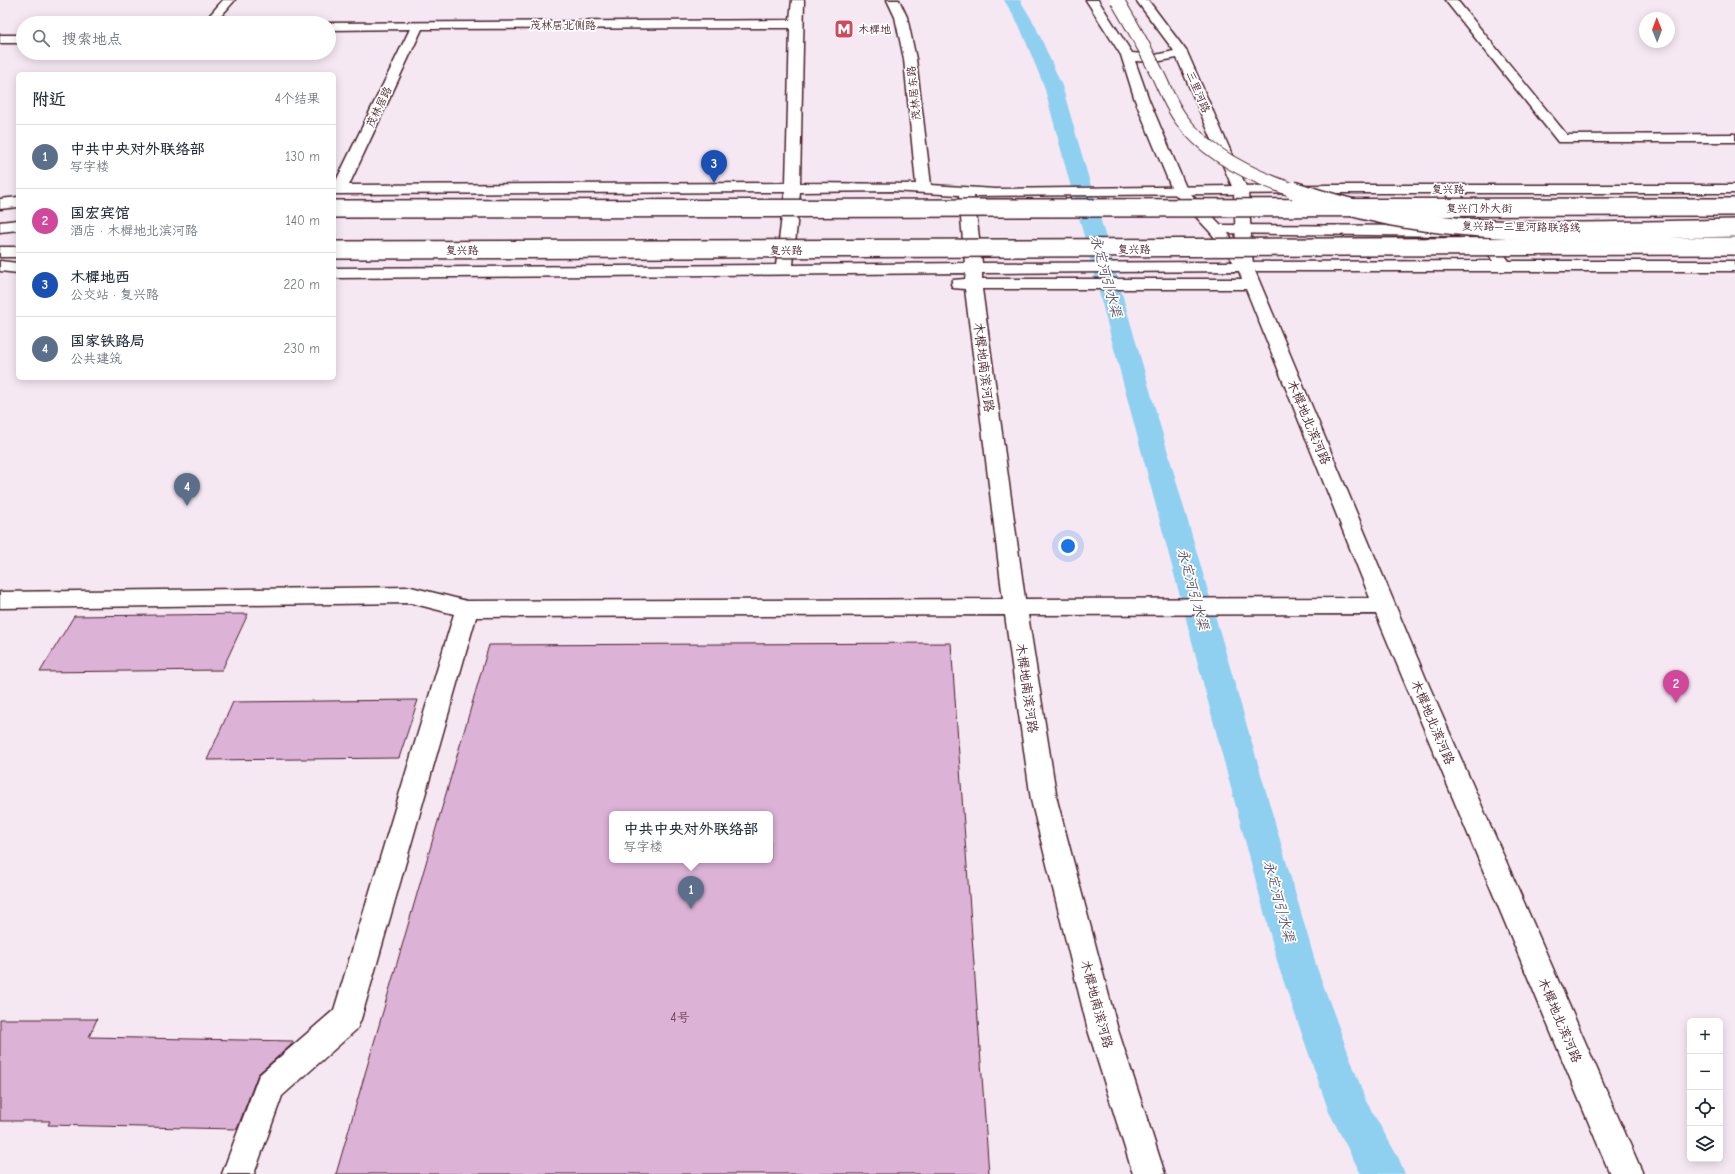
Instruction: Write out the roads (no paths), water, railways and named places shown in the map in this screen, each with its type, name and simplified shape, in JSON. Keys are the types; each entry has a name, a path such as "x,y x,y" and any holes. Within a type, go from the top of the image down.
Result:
{"main road":[{"path":"215,16 229,0"},
{"path":"784,270 794,188 796,24 798,0"},
{"name":"茂林居东路","path":"893,0 901,17 910,59 924,189"},
{"path":"1092,0 1127,55 1142,100 1180,192 1216,230 1245,266"},
{"name":"复兴路—三里河路联络线","path":"1117,0 1143,45 1173,106 1190,130 1204,143 1238,166 1294,191 1359,211 1412,221 1461,227 1503,229 1735,228"},
{"name":"三里河路","path":"1142,0 1181,52 1241,192"},
{"path":"1451,0 1563,139 1735,138"},
{"name":"茂林居北侧路","path":"336,26 796,24"},
{"name":"茂林居路","path":"337,190 418,25"},
{"path":"0,39 16,39"},
{"path":"1127,55 1145,59 1168,58 1181,52"},
{"path":"337,190 794,188 924,189 966,191"},
{"name":"复兴路","path":"966,191 995,193 1241,192 1327,189 1735,189"},
{"path":"1449,189 1504,266"},
{"name":"木樨地南滨河路","path":"966,191 973,276 1015,607 1044,800 1103,1030 1149,1174"},
{"path":"1241,192 1245,266"},
{"path":"0,196 16,196"},
{"path":"0,204 16,202"},
{"name":"复兴门外大街","path":"336,210 1735,207"},
{"path":"0,226 16,225"},
{"path":"1216,230 1479,231"},
{"name":"复兴路","path":"336,250 1237,249 1735,246"},
{"path":"0,252 16,252"},
{"path":"0,266 16,268"},
{"name":"复兴路","path":"336,273 784,270 973,276 1006,268 1157,266 1735,266"},
{"path":"1206,284 1245,266"},
{"name":"木樨地北滨河路","path":"1245,266 1384,606 1627,1174"},
{"path":"973,276 1010,285 1252,284"},
{"path":"0,600 411,595 467,609 1384,606"},
{"path":"238,1174 270,1086 346,1019 467,609"}],"waterway":[{"name":"永定河引水渠","path":"1012,0 1027,25 1053,86 1298,968 1350,1112 1384,1174"}],"place":[{"name":"木樨地","path":"844,29"},
{"name":"木樨地西","path":"714,183"},
{"name":"国家铁路局","path":"187,506"},
{"name":"国宏宾馆","path":"1676,703"},
{"name":"中共中央对外联络部","path":"691,909"}]}
